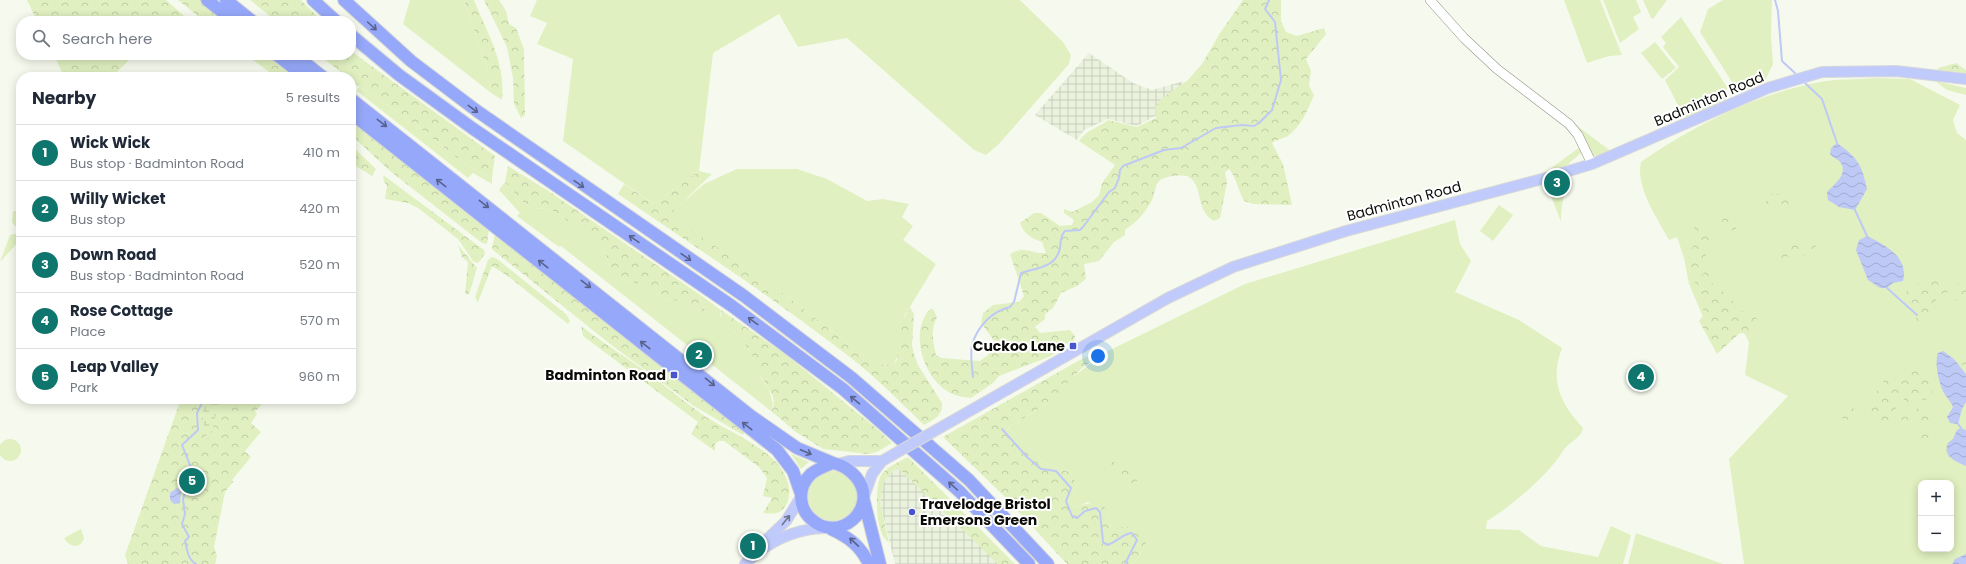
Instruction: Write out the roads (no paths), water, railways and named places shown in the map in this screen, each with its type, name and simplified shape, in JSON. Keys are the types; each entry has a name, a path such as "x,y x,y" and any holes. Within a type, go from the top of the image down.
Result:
{"highway":[{"path":"208,0 228,16"},
{"path":"226,0 246,16"},
{"path":"313,0 331,16"},
{"path":"344,0 411,61 477,111 744,296 852,378 969,480 1048,564"},
{"path":"356,39 399,75 472,128 732,306 842,389 959,491 1029,564"},
{"path":"283,60 299,72"},
{"path":"301,60 317,72"},
{"path":"356,103 774,433 797,448 847,469 858,480 880,564"},
{"path":"356,117 777,450 792,471 807,515 814,522 850,538 858,546 869,564"},
{"path":"801,495 804,482 810,475 835,464"},
{"path":"828,528 848,524 857,517 864,499"}],"main road":[{"name":"Badminton Road","path":"864,499 872,474 882,461 1161,302 1233,267 1346,231 1592,164 1768,88 1822,72 1896,71 1966,79"},
{"name":"Badminton Road","path":"835,464 849,461 882,461"},
{"path":"760,550 764,542 786,521 801,495"},
{"path":"745,564 760,550 791,533 807,528 828,528"}],"street":[{"path":"1430,0 1464,38 1497,69 1569,124 1578,135 1592,164"}],"water":[{"path":"1837,143 1850,153 1858,163 1865,181 1867,189 1855,210 1839,207 1828,200 1827,192 1840,178 1843,170 1840,162 1830,154 1831,148"},
{"path":"1867,236 1888,248 1899,259 1904,273 1903,281 1893,283 1887,288 1880,288 1868,280 1856,250 1859,240"},
{"path":"1943,351 1954,359 1966,374 1966,402 1962,409 1958,424 1950,423 1947,417 1953,407 1942,389 1939,379 1937,357 1938,353"},
{"path":"1961,428 1966,430 1966,466 1951,458 1947,452 1948,443 1953,439 1957,430"},
{"path":"177,488 181,492 180,503 174,504 170,500 170,493"},
{"path":"1966,554 1966,564 1952,564 1955,559"}],"waterway":[{"path":"973,377 971,349 974,338 981,326 991,316 1010,307 1014,302 1021,273 1045,266 1054,260 1058,255 1063,233 1065,231 1080,230 1083,227 1109,192 1115,188 1120,170 1123,166 1164,150 1181,148 1216,128 1242,125 1254,126 1272,110 1281,80 1275,22 1265,9 1269,0"},
{"path":"1775,0 1778,11 1782,61 1796,74"},
{"path":"1805,83 1822,99 1837,143"},
{"path":"1855,210 1867,236"},
{"path":"1887,288 1917,315"},
{"path":"196,564 191,560 188,554 185,541 189,537 182,524 185,514 183,499 192,470 182,445 198,430 197,413 202,404"},
{"path":"1958,424 1961,428"},
{"path":"1002,429 1027,457 1041,469 1056,471 1071,488 1066,501 1072,516 1077,518 1085,511 1096,508 1100,512 1103,542 1107,545 1125,535 1132,533 1137,540 1125,564"}],"place":[{"name":"Down Road","path":"1557,183"},
{"name":"Cuckoo Lane","path":"1073,346"},
{"name":"Willy Wicket","path":"699,355"},
{"name":"Badminton Road","path":"674,375"},
{"name":"Rose Cottage","path":"1641,377"},
{"name":"Leap Valley","path":"192,481"},
{"name":"Travelodge Bristol Emersons Green","path":"912,512"},
{"name":"Wick Wick","path":"753,546"}]}
